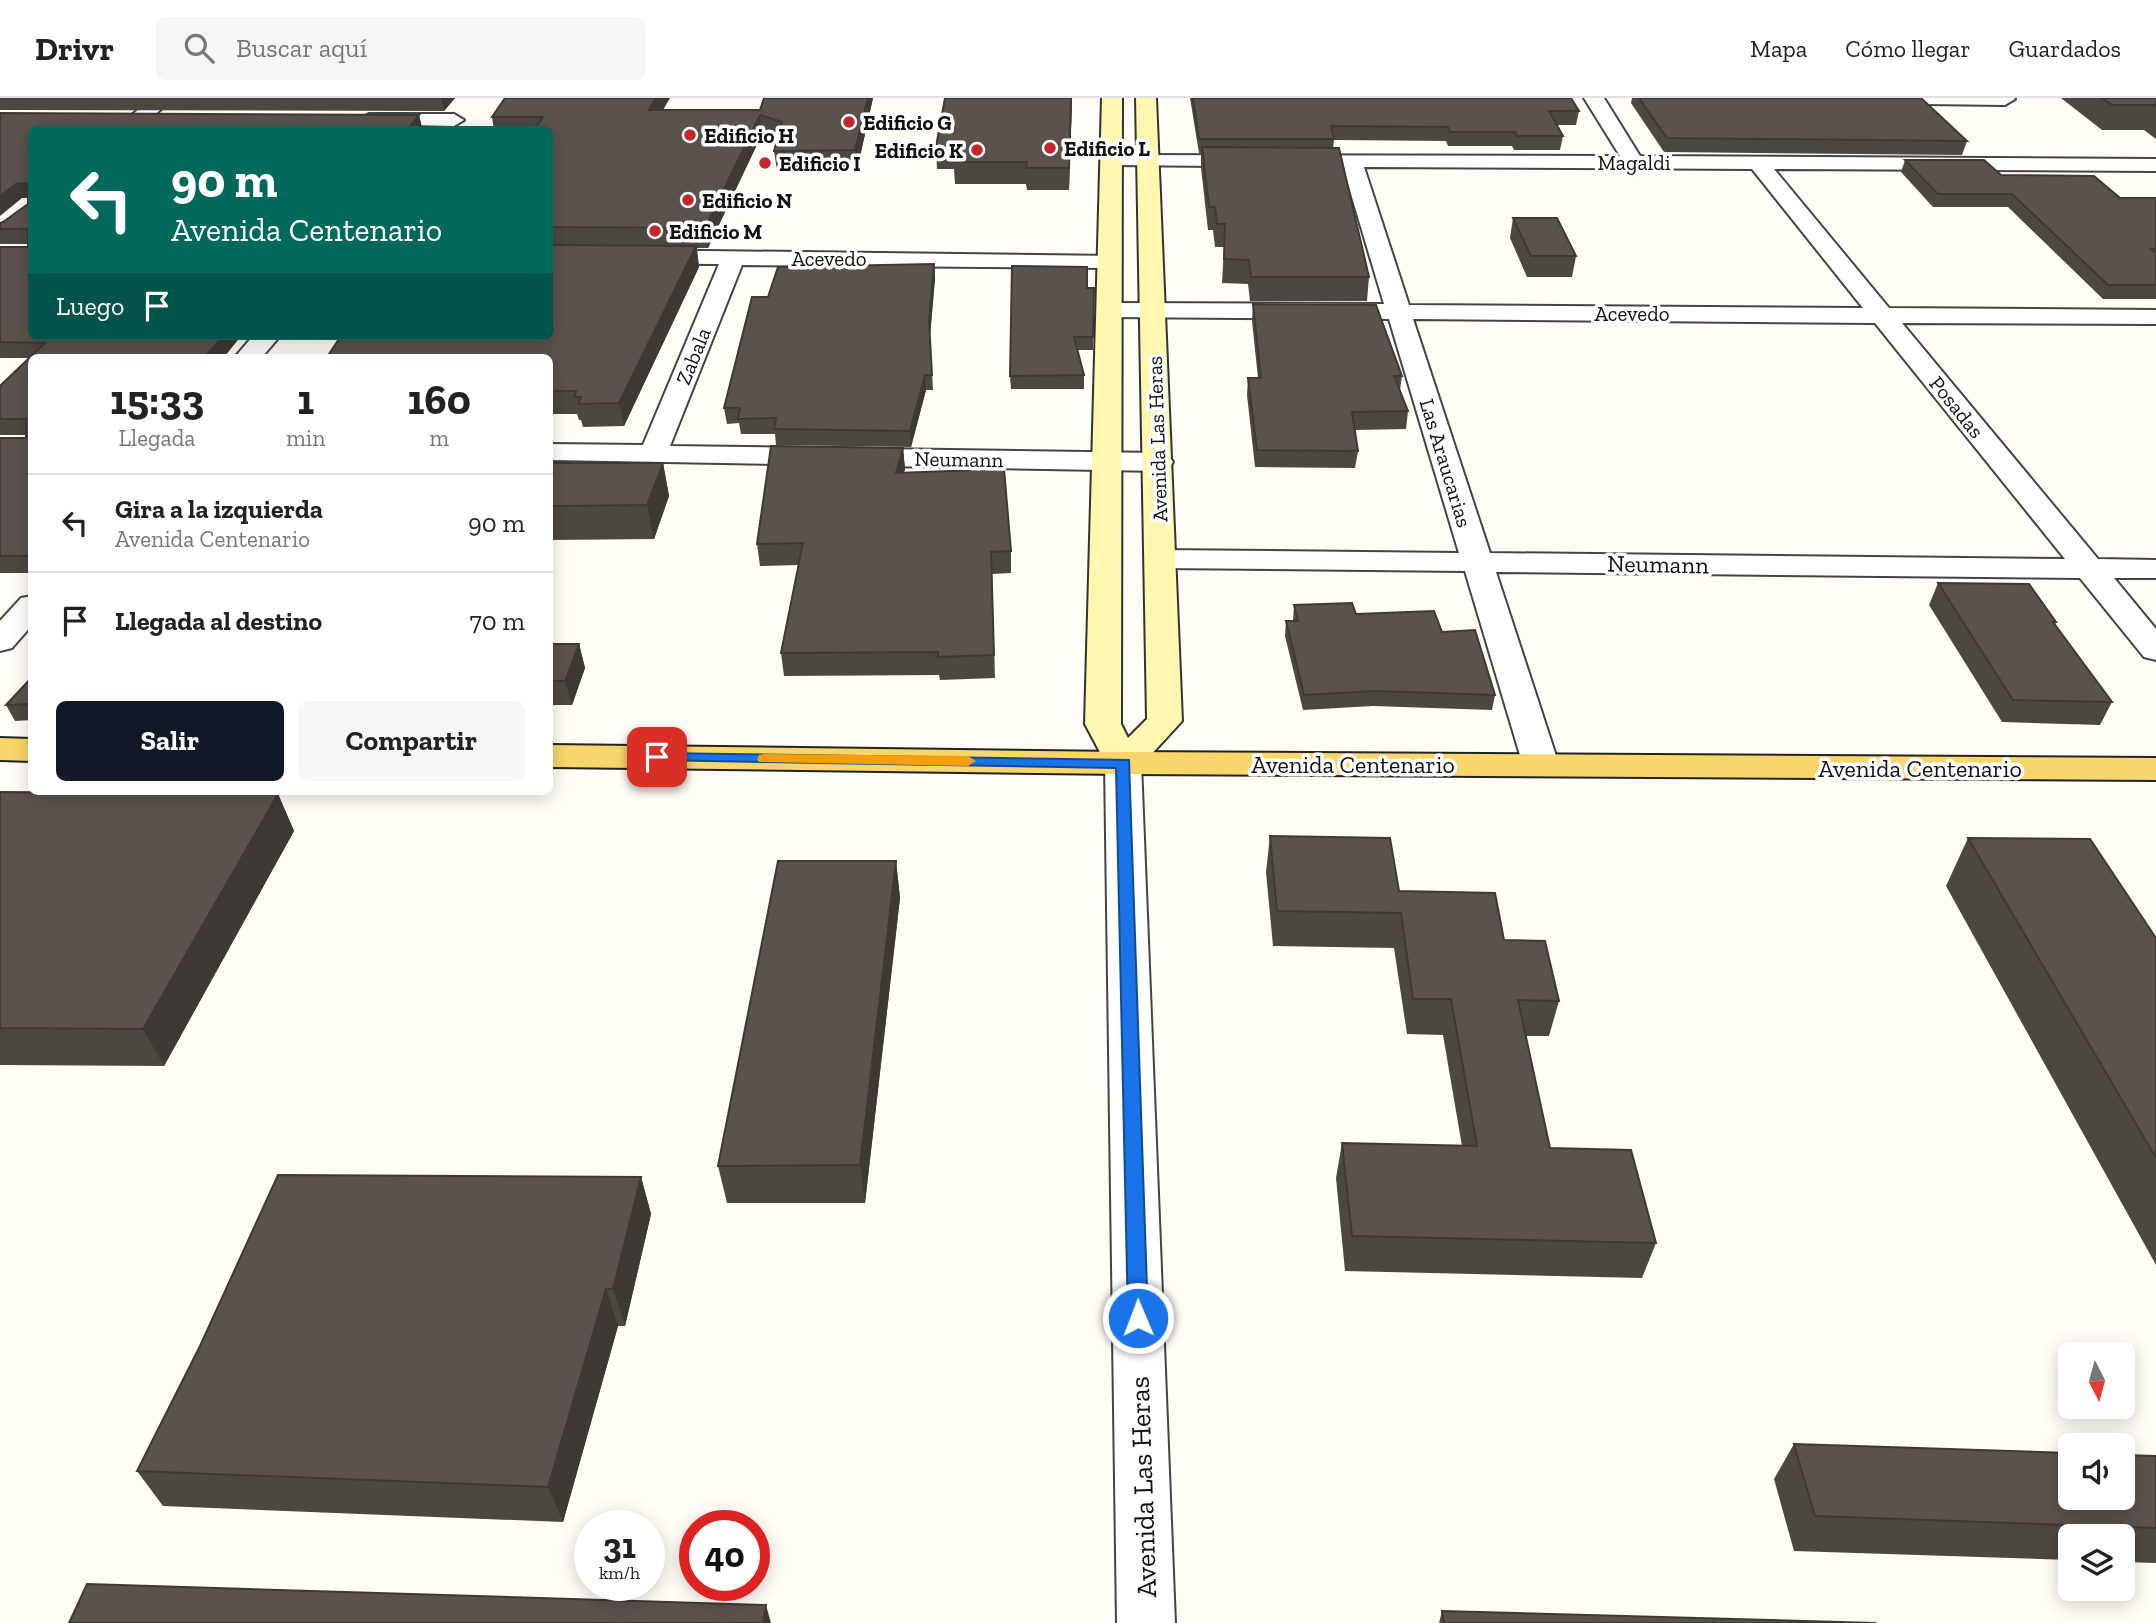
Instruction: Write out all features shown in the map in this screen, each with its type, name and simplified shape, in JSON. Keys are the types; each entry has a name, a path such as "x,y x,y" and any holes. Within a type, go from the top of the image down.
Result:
{"main road":[{"name":"Avenida Las Heras","path":"1112,98 1102,724 1123,763 1165,721 1146,98"},
{"path":"0,749 28,750"},
{"name":"Avenida Centenario","path":"553,756 1123,763 2156,769"}],"street":[{"path":"124,122 164,98"},
{"path":"1594,98 1634,162"},
{"path":"1923,98 2005,99"},
{"path":"124,122 166,118"},
{"path":"344,120 455,118"},
{"name":"Magaldi","path":"1111,159 2156,165"},
{"name":"Las Araucarias","path":"1351,160 1541,765"},
{"name":"Posadas","path":"1758,163 2156,650"},
{"name":"Acevedo","path":"553,256 1109,261"},
{"name":"Zabala","path":"653,454 733,258"},
{"name":"Acevedo","path":"1109,310 2156,317"},
{"path":"251,354 263,340"},
{"name":"Neumann","path":"553,452 1159,462"},
{"name":"Neumann","path":"1160,559 2156,569"},
{"path":"0,641 28,610"},
{"name":"Avenida Las Heras","path":"1123,763 1146,1623"}],"building":[{"path":"505,98 656,98 649,110 760,110 764,98 868,98 855,150 774,151 782,122 760,115 705,228 553,227 553,126 537,126 543,117 492,117"},
{"path":"945,98 1071,98 1069,168 1026,168 1027,162 954,162 955,147 936,147"},
{"path":"1193,98 1571,98 1579,111 1549,111 1563,136 1517,136 1515,132 1450,132 1448,127 1331,126 1334,139 1199,139"},
{"path":"1639,98 1921,98 1967,141 1667,138"},
{"path":"2102,98 2156,98 2156,107 2112,105"},
{"path":"0,113 419,115 410,126 28,126 28,183 16,184 0,196"},
{"path":"1202,147 1339,148 1369,277 1251,277 1249,260 1224,259 1225,224 1217,224 1215,207 1209,207"},
{"path":"1905,160 1984,160 2001,175 2094,176 2120,198 2156,198 2156,249 2151,249 2156,253 2156,285 2108,285 2012,194 1938,194"},
{"path":"28,204 28,229 0,229 0,223"},
{"path":"1513,218 1557,218 1576,256 1531,256"},
{"path":"553,245 696,246 619,403 578,404 581,397 574,397 576,391 553,391 553,354 329,354 338,340 553,340"},
{"path":"0,247 28,247 28,340 220,340 208,354 33,354 45,343 0,342"},
{"path":"934,264 929,321 932,375 925,375 910,431 774,429 776,418 738,419 740,408 724,408 752,297 768,297 778,267"},
{"path":"1012,266 1087,267 1087,288 1094,288 1093,337 1074,337 1084,375 1010,376"},
{"path":"1253,304 1376,305 1402,376 1394,376 1408,411 1352,412 1358,451 1257,450 1248,378 1261,378"},
{"path":"28,359 28,556 0,556 0,438 26,438 26,419 0,419 0,386"},
{"path":"771,446 903,448 896,473 1004,469 1011,551 991,552 994,655 938,657 938,652 781,653 803,543 757,544"},
{"path":"553,463 663,463 647,505 553,506"},
{"path":"1938,583 2029,584 2056,622 2053,622 2112,702 2013,700"},
{"path":"1352,603 1356,614 1434,611 1442,632 1475,630 1495,695 1375,691 1304,695 1286,621 1298,621 1294,605"},
{"path":"553,644 579,644 565,681 553,681"},
{"path":"28,681 28,704 6,705"},
{"path":"0,792 28,792 28,795 277,795 143,1029 0,1028"},
{"path":"1270,836 1390,838 1399,891 1495,893 1504,940 1545,941 1559,1001 1518,1000 1550,1148 1631,1150 1656,1243 1352,1236 1342,1143 1477,1146 1451,999 1413,999 1401,913 1277,911"},
{"path":"1968,838 2090,839 2156,938 2156,1158"},
{"path":"778,861 896,861 860,1165 718,1166"},
{"path":"278,1175 641,1177 613,1289 606,1289 548,1487 137,1471 200,1346"},
{"path":"1794,1444 2058,1453 2058,1510 2135,1510 2135,1455 2156,1456 2156,1528 2135,1527 2135,1524 2058,1525 1815,1516"},
{"path":"87,1584 766,1605 763,1623 69,1623"},
{"path":"1442,1611 1876,1623 1444,1623"}],"slow traffic":[{"path":"764,759 968,761"}],"place":[{"name":"Edificio G","path":"849,122"},
{"name":"Edificio H","path":"690,135"},
{"name":"Edificio L","path":"1050,148"},
{"name":"Edificio K","path":"977,150"},
{"name":"Edificio I","path":"765,163"},
{"name":"Edificio N","path":"688,200"},
{"name":"Edificio M","path":"655,231"}],"route":[{"path":"657,757 1123,763 1138,1318"}]}
